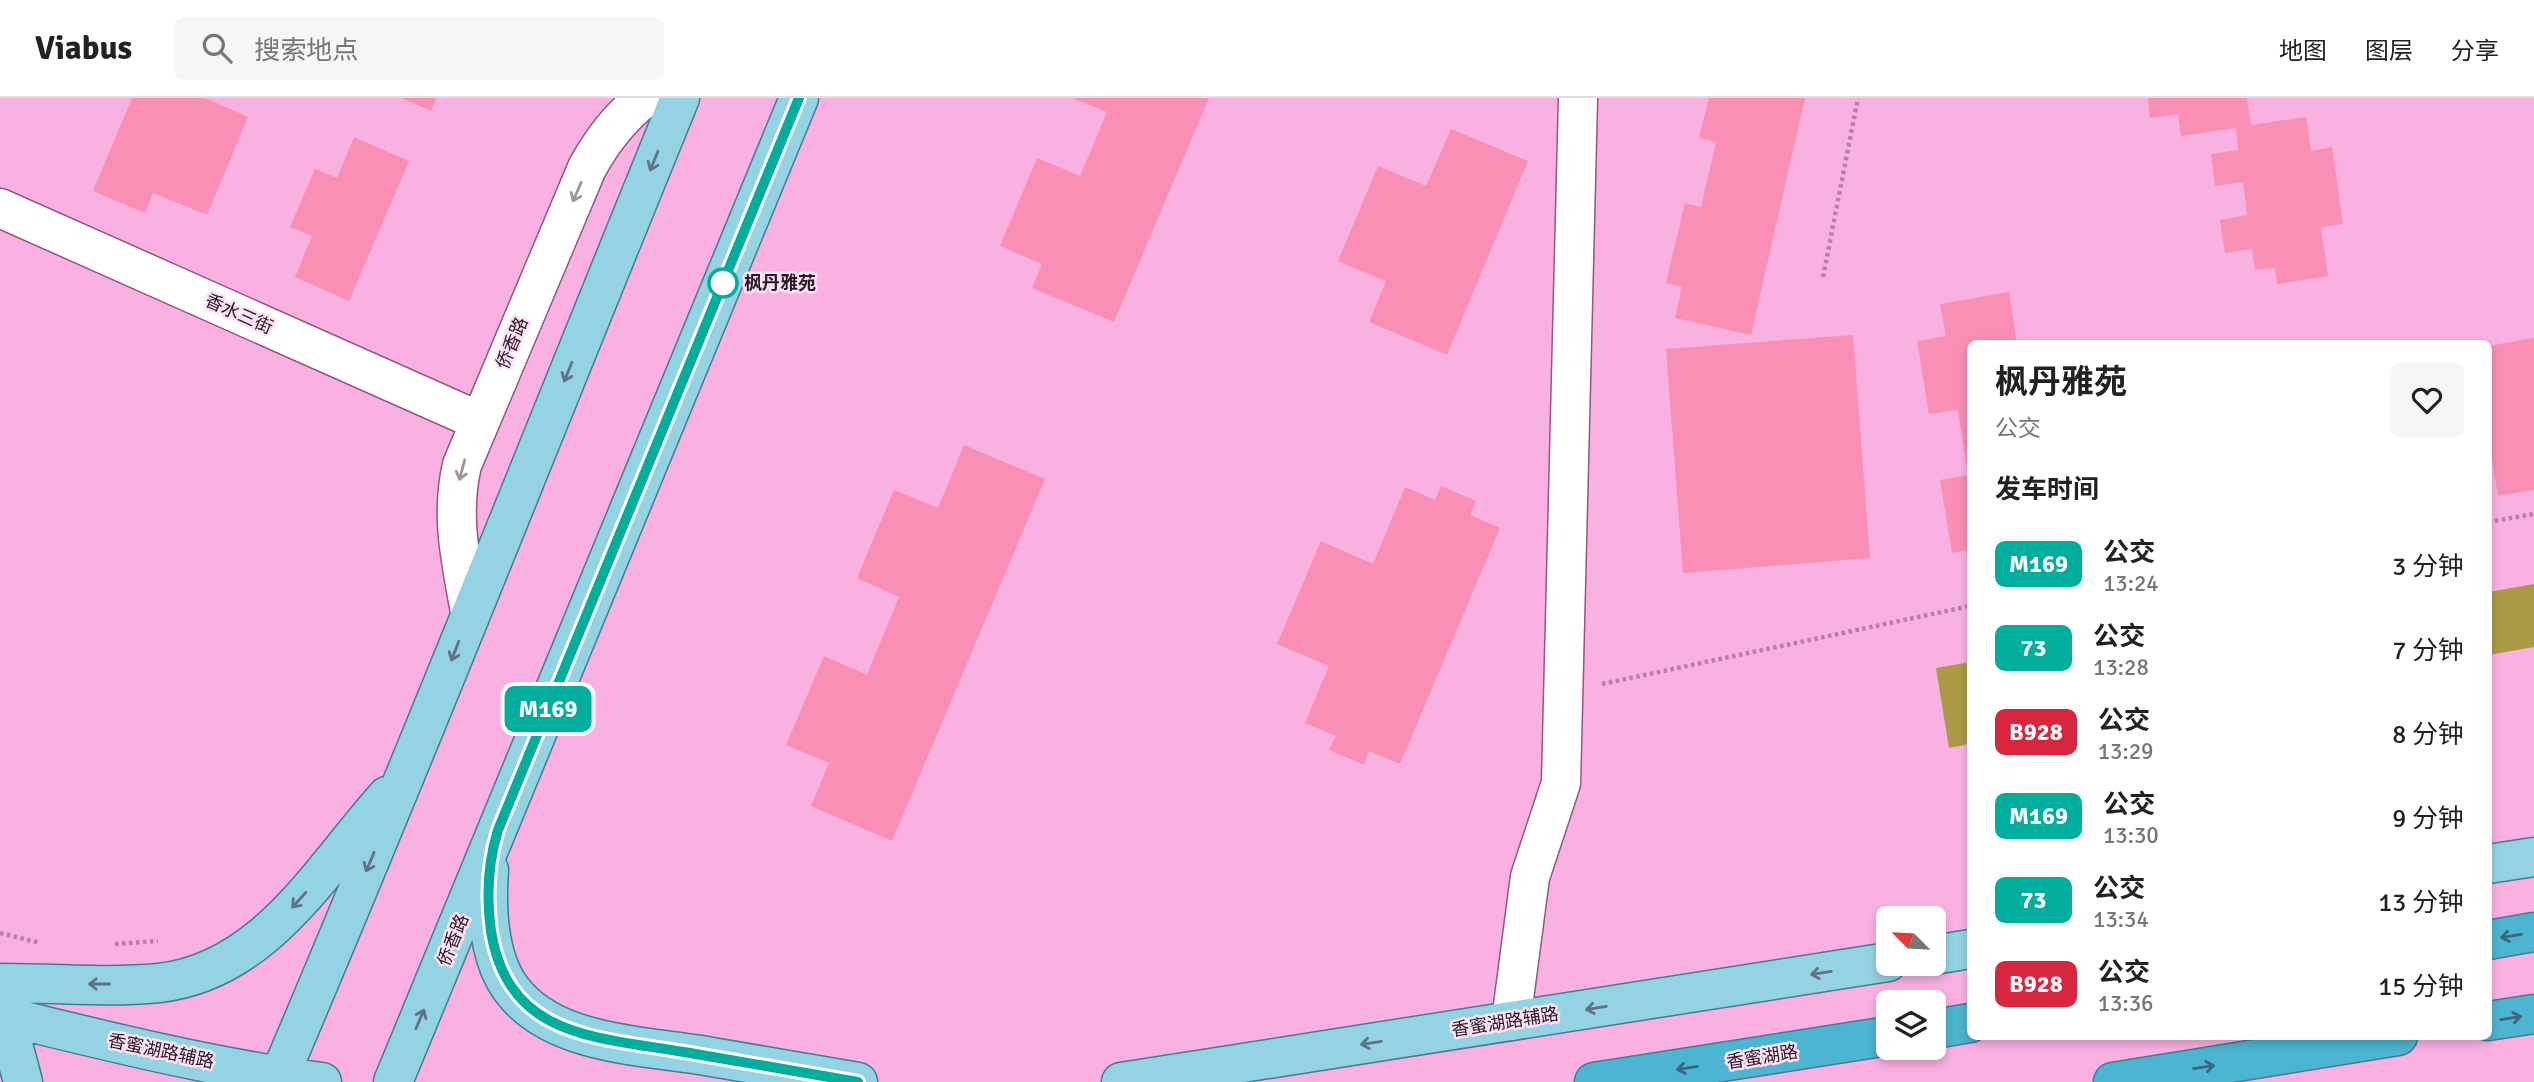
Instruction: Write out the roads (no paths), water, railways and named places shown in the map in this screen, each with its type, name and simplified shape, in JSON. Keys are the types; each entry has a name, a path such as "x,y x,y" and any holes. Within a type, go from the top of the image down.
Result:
{"highway":[{"path":"2492,939 2534,932"},
{"path":"2492,1020 2534,1014"},
{"path":"1946,1027 1967,1024"},
{"name":"香蜜湖路","path":"1594,1082 1876,1039"},
{"path":"2113,1082 2373,1040"},
{"path":"2283,1082 2396,1040"}],"main road":[{"path":"278,1079 407,774 470,612 680,98"},
{"name":"侨香路","path":"393,1082 799,98"},
{"path":"0,984 159,983 176,980 230,960 264,936 301,899 356,829 407,774"},
{"path":"498,830 489,862 488,885 495,950 509,985 535,1013 560,1026 604,1038 858,1082"},
{"path":"2492,863 2534,858"},
{"path":"1946,953 1967,950"},
{"name":"香蜜湖路辅路","path":"1121,1082 1876,964"},
{"path":"0,1017 15,1048 23,1082"},
{"name":"香蜜湖路辅路","path":"0,1017 278,1079 322,1082"}],"street":[{"name":"侨香路","path":"470,612 455,522 455,495 479,421 587,168 602,141 621,117 644,98"},
{"path":"1511,1021 1530,877 1562,783 1578,98"},
{"name":"香水三街","path":"0,208 479,421"}],"place":[{"name":"枫丹雅苑","path":"723,283"}]}
